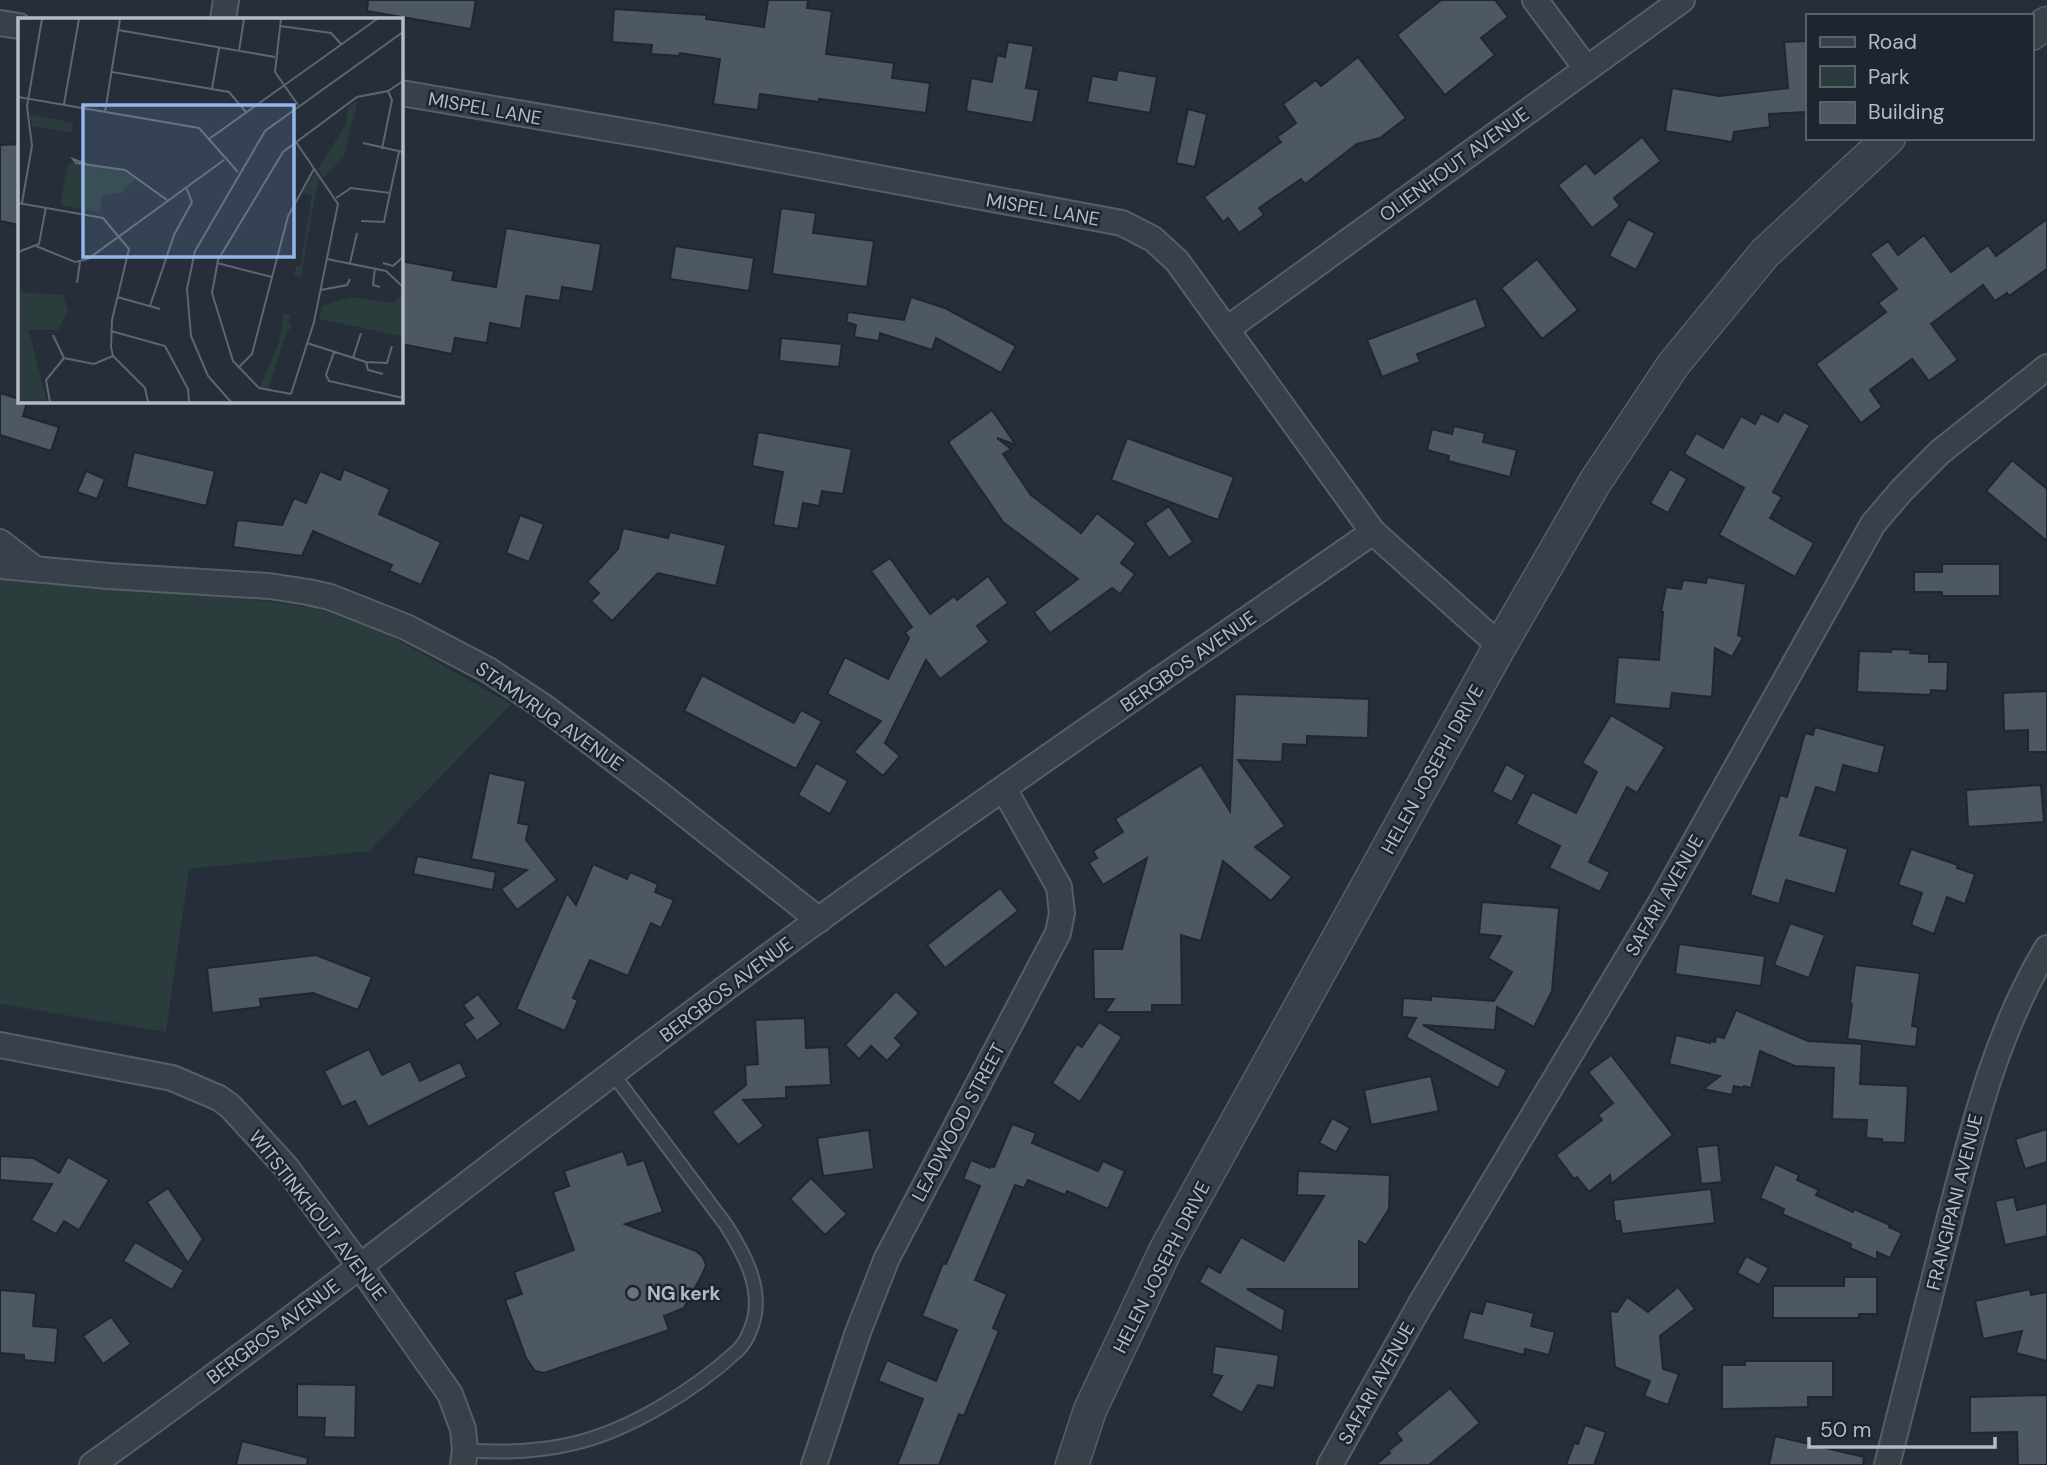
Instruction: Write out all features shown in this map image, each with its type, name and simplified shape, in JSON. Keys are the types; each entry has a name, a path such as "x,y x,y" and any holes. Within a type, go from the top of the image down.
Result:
{"street":[{"path":"223,18 226,0"},
{"path":"1535,0 1586,68"},
{"name":"OLIENHOUT AVENUE","path":"1227,329 1682,0"},
{"path":"0,23 18,26"},
{"name":"MISPEL LANE","path":"402,93 1122,223 1153,239 1177,261 1373,533 1500,646"},
{"name":"HELEN JOSEPH DRIVE","path":"1072,1465 1090,1410 1165,1251 1500,646 1595,482 1673,365 1765,253 1887,140"},
{"name":"SAFARI AVENUE","path":"1330,1465 1419,1305 1660,904 1873,524 1940,452 2047,367"},
{"name":"BERGBOS AVENUE","path":"92,1465 191,1394 819,920 1373,533"},
{"path":"0,542 35,568"},
{"name":"STAMVRUG AVENUE","path":"0,566 269,586 330,597 406,627 488,670 544,708 657,792 819,920"},
{"name":"LEADWOOD STREET","path":"814,1465 858,1332 887,1258 1058,933 1062,914 1059,887 1004,789"},
{"name":"FRANGIPANI AVENUE","path":"1887,1465 1982,1097 2004,1033 2033,971 2047,948"},
{"name":"WITSTINKHOUT AVENUE","path":"0,1045 172,1078 219,1098 240,1116 286,1167 450,1394 463,1429 464,1458"}],"lane":[{"path":"464,1458 484,1452 544,1449 573,1444 603,1434 658,1409 702,1380 738,1350 750,1331 755,1317 755,1289 741,1249 613,1074"}],"green space":[{"path":"0,575 310,607 370,624 511,704 369,851 189,869 166,1032 0,1004"}],"building":[{"path":"368,0 476,0 471,29 367,11"},
{"path":"768,0 808,0 807,8 832,11 826,54 894,63 892,78 930,83 926,113 760,94 758,110 713,104 720,59 680,53 679,56 651,54 652,45 612,42 614,9 707,15 706,19 764,27"},
{"path":"1441,0 1495,0 1508,17 1481,38 1495,55 1445,95 1397,35"},
{"path":"1806,41 1806,112 1769,114 1770,127 1734,132 1732,142 1665,131 1672,88 1719,96 1788,88 1784,42"},
{"path":"1008,42 1034,46 1026,88 1039,90 1033,123 966,111 971,78 992,82 997,55 1005,57"},
{"path":"1358,57 1406,118 1380,138 1357,144 1305,184 1301,179 1259,208 1264,215 1239,233 1228,218 1223,222 1204,197 1281,142 1277,137 1296,123 1283,104 1316,80 1321,86"},
{"path":"1118,70 1157,77 1150,113 1087,102 1092,76 1116,80"},
{"path":"1188,109 1207,114 1195,167 1176,163"},
{"path":"1642,137 1661,161 1614,198 1620,206 1592,228 1558,185 1586,163 1595,174"},
{"path":"18,144 18,225 0,221 0,145"},
{"path":"781,208 816,213 813,233 874,241 867,287 772,274"},
{"path":"1628,219 1655,233 1636,270 1609,256"},
{"path":"2047,219 2047,269 2009,296 2007,293 1995,301 1983,285 1931,324 1958,360 1929,381 1912,359 1870,390 1882,407 1861,423 1816,364 1886,312 1878,303 1897,289 1870,254 1888,241 1898,255 1924,235 1951,272 1988,245 1996,256"},
{"path":"506,228 601,244 593,292 562,287 560,301 526,296 521,329 490,323 487,343 455,338 452,354 402,344 402,261 454,271 452,280 496,287"},
{"path":"675,246 754,258 749,291 670,279"},
{"path":"1537,259 1578,310 1542,339 1501,288"},
{"path":"911,297 945,308 1016,346 1001,373 936,338 932,350 880,333 879,341 854,337 856,325 846,322 848,312 904,320"},
{"path":"1476,298 1486,327 1417,354 1420,362 1382,377 1367,340"},
{"path":"781,338 842,344 839,367 779,361"},
{"path":"0,393 18,399 18,402 27,402 23,416 59,427 51,451 0,435"},
{"path":"992,410 1016,445 997,438 1011,449 1003,454 1031,495 1081,533 1097,513 1136,543 1121,563 1135,574 1120,594 1112,588 1050,633 1034,612 1078,579 1003,522 948,442"},
{"path":"1784,412 1810,425 1773,492 1782,497 1770,518 1814,543 1795,577 1719,535 1744,488 1684,454 1696,433 1723,448 1741,416 1755,424 1761,413 1778,422"},
{"path":"1454,426 1485,433 1483,442 1517,450 1510,477 1448,461 1449,456 1427,450 1432,429 1452,434"},
{"path":"758,432 852,449 843,494 822,491 819,506 803,503 798,529 773,525 783,472 752,466"},
{"path":"1127,438 1234,477 1218,520 1111,480"},
{"path":"134,452 215,471 206,506 126,487"},
{"path":"2012,460 2047,489 2047,541 1986,491"},
{"path":"344,469 390,489 379,514 441,542 421,585 389,571 392,565 313,531 302,556 233,547 237,520 282,525 294,498 306,503 320,471 340,480"},
{"path":"1670,469 1687,479 1668,513 1650,503"},
{"path":"86,471 105,479 97,499 77,492"},
{"path":"1169,506 1193,542 1169,558 1145,523"},
{"path":"520,515 544,524 529,562 506,553"},
{"path":"623,528 668,538 670,532 726,545 716,586 658,573 612,621 591,601 599,593 587,582 618,549"},
{"path":"890,558 930,614 954,596 957,600 988,576 1008,603 977,626 989,642 940,679 926,660 885,743 900,756 883,776 854,752 881,721 827,694 845,657 888,679 909,638 905,632 912,627 871,571"},
{"path":"1942,564 2000,564 2000,596 1942,596 1942,592 1914,592 1914,572 1942,572"},
{"path":"1707,577 1746,584 1738,635 1743,638 1732,657 1715,648 1712,697 1672,693 1670,709 1614,704 1618,657 1659,660 1661,612 1666,587 1681,589 1683,580 1706,583"},
{"path":"1891,649 1929,654 1929,662 1948,662 1947,691 1931,690 1930,695 1857,692 1859,651 1891,652"},
{"path":"702,675 794,723 801,710 822,721 796,769 684,711"},
{"path":"2047,691 2047,752 2028,752 2028,730 2004,731 2003,693"},
{"path":"1235,694 1369,699 1368,738 1307,736 1307,745 1283,744 1282,762 1238,760 1285,826 1255,847 1292,877 1271,901 1223,861 1201,941 1181,935 1182,1005 1152,1005 1152,1012 1105,1012 1114,999 1094,999 1093,949 1122,949 1147,858 1103,885 1089,863 1097,858 1093,851 1123,832 1115,819 1201,765 1230,811"},
{"path":"1611,715 1665,747 1637,793 1627,787 1589,862 1610,872 1600,892 1549,868 1560,846 1516,824 1532,792 1576,813 1597,772 1582,763"},
{"path":"1815,727 1885,746 1878,774 1843,765 1836,793 1816,787 1800,835 1848,849 1835,894 1786,880 1779,904 1750,895 1780,795 1787,797 1805,733 1813,735"},
{"path":"816,763 848,781 830,814 798,795"},
{"path":"1506,764 1526,775 1512,802 1492,792"},
{"path":"489,773 526,781 518,823 529,825 526,840 557,880 517,910 501,889 527,870 471,859"},
{"path":"2041,785 2044,822 1968,827 1966,790"},
{"path":"1911,849 1958,865 1957,868 1975,874 1965,904 1947,897 1934,934 1911,925 1922,893 1898,885"},
{"path":"417,856 496,872 493,890 413,874"},
{"path":"593,864 627,879 630,872 658,884 655,892 674,900 661,928 651,923 628,976 590,960 573,998 578,1000 565,1031 516,1009 567,893 576,905"},
{"path":"1000,888 1018,911 945,968 927,945"},
{"path":"1482,902 1559,908 1552,991 1534,1027 1497,1007 1495,1030 1423,1025 1507,1070 1498,1088 1406,1037 1416,1018 1402,1017 1403,998 1431,1000 1431,996 1494,1001 1512,972 1488,958 1501,936 1479,934"},
{"path":"1790,923 1825,935 1809,978 1774,965"},
{"path":"1679,944 1765,956 1761,986 1675,974"},
{"path":"316,955 372,977 358,1010 313,993 260,999 261,1007 212,1013 207,968"},
{"path":"1855,965 1920,973 1912,1026 1918,1027 1916,1047 1847,1039"},
{"path":"896,991 919,1013 895,1038 902,1045 887,1061 871,1046 859,1059 845,1045"},
{"path":"478,994 501,1024 477,1041 464,1024 473,1018 463,1005"},
{"path":"1736,1010 1808,1041 1862,1044 1860,1084 1908,1086 1905,1143 1866,1138 1867,1120 1832,1119 1834,1068 1795,1066 1760,1051 1751,1088 1734,1086 1732,1095 1703,1089 1720,1076 1669,1064 1676,1035 1715,1042 1716,1036 1724,1038"},
{"path":"805,1018 806,1048 829,1047 831,1085 786,1087 786,1098 743,1100 764,1126 738,1145 712,1112 746,1085 745,1065 758,1064 755,1020"},
{"path":"1099,1022 1122,1037 1080,1102 1052,1083 1077,1044 1082,1047"},
{"path":"369,1049 382,1075 410,1061 420,1081 460,1062 467,1077 368,1127 355,1101 342,1107 324,1071"},
{"path":"1611,1055 1673,1135 1611,1184 1610,1175 1589,1192 1577,1177 1574,1179 1556,1155 1602,1120 1598,1115 1613,1103 1588,1072"},
{"path":"1431,1076 1439,1111 1371,1125 1364,1090"},
{"path":"1332,1118 1350,1128 1336,1152 1319,1143"},
{"path":"1012,1124 1036,1133 1032,1143 1098,1171 1103,1161 1125,1171 1108,1209 1067,1191 1065,1195 1028,1180 1024,1188 1015,1185 975,1280 1007,1294 993,1328 999,1331 964,1416 959,1414 939,1465 897,1465 923,1399 878,1381 887,1360 936,1381 957,1330 922,1316 943,1263 946,1264 980,1186 963,1179 971,1160 990,1168 994,1167"},
{"path":"2047,1129 2047,1162 2025,1169 2015,1139"},
{"path":"869,1130 874,1169 823,1176 817,1138"},
{"path":"1718,1145 1722,1182 1701,1184 1697,1147"},
{"path":"623,1151 628,1165 644,1160 663,1212 625,1224 696,1251 703,1257 706,1265 703,1273 684,1308 664,1316 669,1330 544,1373 535,1371 526,1358 505,1300 522,1294 514,1272 574,1250 553,1192 569,1186 564,1171"},
{"path":"0,1156 33,1158 59,1173 68,1157 109,1180 79,1230 64,1221 56,1234 31,1220 52,1184 0,1180"},
{"path":"1775,1164 1799,1175 1797,1180 1819,1190 1816,1195 1853,1212 1854,1209 1902,1233 1890,1258 1877,1252 1877,1260 1850,1248 1851,1244 1782,1214 1784,1209 1760,1198"},
{"path":"1298,1171 1390,1175 1389,1209 1366,1245 1359,1241 1359,1289 1247,1289 1285,1310 1282,1332 1199,1282 1208,1266 1220,1273 1241,1237 1284,1261 1324,1196 1297,1195"},
{"path":"811,1178 847,1214 825,1235 790,1199"},
{"path":"168,1188 203,1239 188,1263 147,1202"},
{"path":"1711,1189 1715,1223 1622,1234 1620,1221 1615,1221 1613,1200"},
{"path":"2014,1197 2017,1210 2047,1203 2047,1236 2005,1245 1995,1201"},
{"path":"135,1242 184,1270 172,1290 123,1261"},
{"path":"1746,1256 1769,1268 1759,1285 1737,1273"},
{"path":"1844,1277 1877,1277 1877,1314 1859,1314 1859,1318 1773,1318 1773,1286 1844,1286"},
{"path":"1678,1287 1695,1309 1660,1336 1663,1369 1679,1374 1668,1405 1644,1396 1650,1381 1615,1367 1610,1311 1617,1312 1627,1297 1648,1312"},
{"path":"2030,1289 2031,1295 2047,1292 2047,1361 2016,1353 2022,1331 1983,1339 1975,1301"},
{"path":"0,1290 36,1293 33,1326 58,1328 55,1363 24,1360 24,1355 0,1353"},
{"path":"1486,1301 1534,1313 1531,1326 1555,1332 1549,1355 1525,1349 1524,1355 1462,1339 1470,1311 1482,1314"},
{"path":"111,1317 131,1344 103,1364 83,1336"},
{"path":"1215,1346 1279,1355 1274,1388 1258,1385 1242,1413 1211,1396 1222,1376 1212,1374"},
{"path":"1745,1361 1833,1361 1833,1397 1808,1397 1808,1407 1722,1409 1722,1365 1745,1365"},
{"path":"297,1384 356,1385 355,1438 324,1437 325,1418 297,1417"},
{"path":"1450,1388 1480,1423 1429,1465 1375,1465 1402,1440 1396,1433"},
{"path":"2047,1395 2047,1465 2018,1465 2017,1432 1970,1433 1970,1397"},
{"path":"1585,1425 1606,1432 1594,1465 1566,1465 1574,1443 1578,1444"},
{"path":"1775,1436 1864,1457 1863,1465 1769,1465"},
{"path":"242,1441 308,1458 307,1465 236,1465"}],"place":[{"name":"NG kerk","path":"633,1293"}]}
